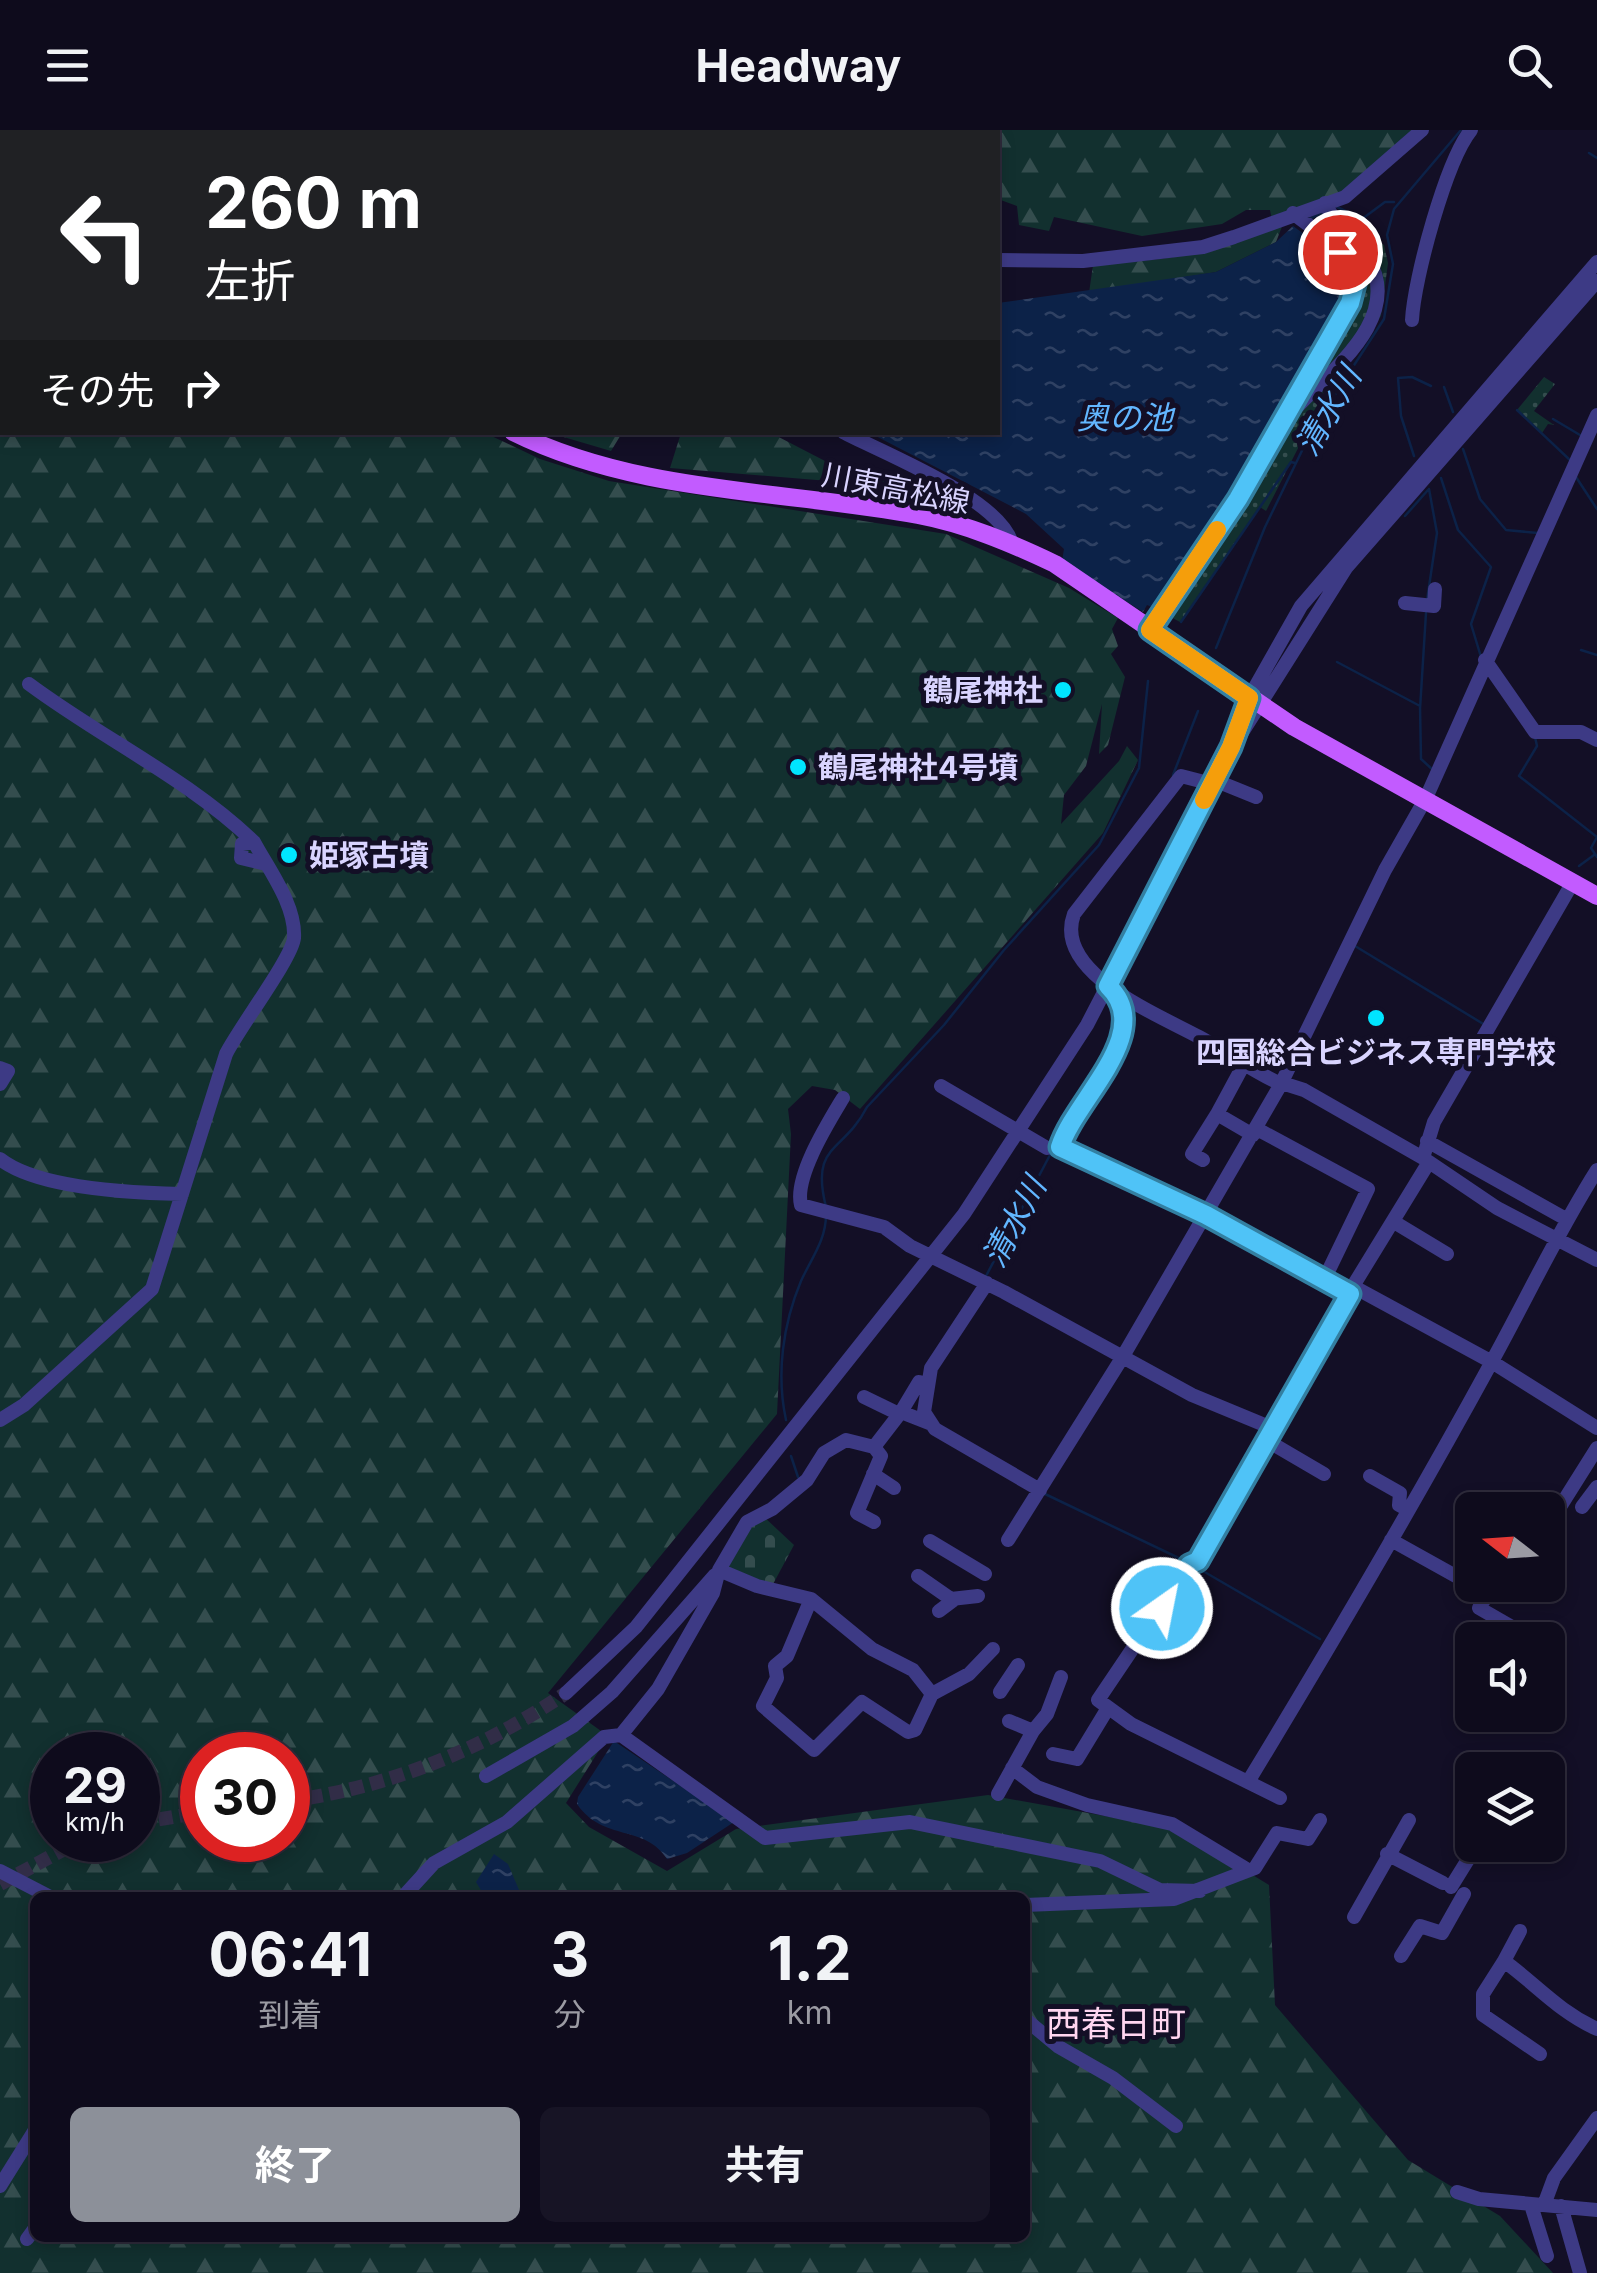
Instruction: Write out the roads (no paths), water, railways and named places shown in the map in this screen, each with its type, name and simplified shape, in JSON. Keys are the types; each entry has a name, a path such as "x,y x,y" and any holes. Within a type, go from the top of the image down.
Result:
{"main road":[{"name":"川東高松線","path":"519,435 540,446 619,470 685,483 920,515 1012,544 1055,564 1255,702 1597,896"}],"street":[{"path":"1000,260 1083,261 1203,247 1293,213 1327,208 1358,188 1422,130"},
{"path":"1412,320 1413,296 1446,184 1470,130"},
{"path":"1284,421 1365,334 1377,312 1373,268 1367,254 1327,208"},
{"path":"1150,630 1238,499 1350,303 1356,280 1348,260 1293,213"},
{"path":"566,1693 636,1627 932,1256 1020,1134 1113,990 1213,782 1316,586 1597,262"},
{"path":"1255,702 1346,568 1597,281"},
{"path":"1008,1540 1122,1358 1281,1084 1385,870 1426,798 1597,415"},
{"path":"848,435 969,497 1001,525 1012,544"},
{"path":"1405,603 1434,606 1435,589"},
{"path":"1485,660 1534,732 1581,732 1597,740"},
{"path":"0,1420 24,1405 140,1305 158,1275 226,1054 244,1018 288,956 294,938 286,906 254,842 160,767 74,717 30,684"},
{"path":"1256,797 1181,776 1074,914 1072,936 1078,952 1113,990 1281,1084 1304,1090 1426,1160 1498,1208 1597,1260"},
{"path":"1280,1798 1098,1700 1189,1565 1198,1561 1394,1222 1426,1160 1427,1141 1503,997 1573,882"},
{"path":"1055,1147 1121,1044 1125,1019 1113,990"},
{"path":"1203,1160 1192,1154 1244,1064"},
{"path":"0,1068 8,1071 0,1084"},
{"path":"941,1086 1020,1134 1206,1215 1322,1282 1352,1291 1492,1362 1597,1428"},
{"path":"842,1098 819,1137 800,1195 802,1205 884,1228 1269,1434 1324,1474"},
{"path":"1217,1114 1368,1189 1322,1282"},
{"path":"1427,1141 1566,1219"},
{"path":"0,1159 44,1178 136,1193 182,1194"},
{"path":"1248,1782 1391,1540 1492,1362 1554,1238 1597,1170"},
{"path":"1394,1222 1447,1254"},
{"path":"874,1448 922,1383 982,1282"},
{"path":"922,1383 926,1423"},
{"path":"864,1397 926,1423 1040,1490"},
{"path":"486,1776 560,1734 612,1692 717,1572 742,1527 807,1480 832,1447 846,1440 874,1448 881,1456 857,1513 874,1522"},
{"path":"1565,1499 1597,1448"},
{"path":"874,1474 894,1488"},
{"path":"1370,1476 1400,1493 1399,1505 1408,1510"},
{"path":"1582,1507 1597,1488"},
{"path":"1391,1540 1488,1594 1480,1608 1504,1622"},
{"path":"930,1541 985,1574"},
{"path":"717,1572 811,1598 872,1649 913,1670 932,1694"},
{"path":"620,1736 658,1689 713,1593 717,1572"},
{"path":"918,1576 954,1599"},
{"path":"939,1610 954,1599 978,1596"},
{"path":"811,1598 787,1656 775,1666 776,1678 762,1706 814,1750 862,1702 908,1732 915,1730 932,1694 969,1674 993,1649"},
{"path":"1000,1692 1018,1665"},
{"path":"998,1794 1033,1731 1048,1714 1061,1677"},
{"path":"1053,1754 1077,1760 1108,1708"},
{"path":"1009,1721 1033,1731"},
{"path":"407,1892 434,1863 507,1822 590,1747 604,1737 620,1736 765,1838 910,1822 1100,1861 1160,1890 1200,1891"},
{"path":"1012,1768 1037,1787 1087,1805 1172,1824 1248,1870"},
{"path":"1030,1905 1162,1901 1200,1891 1254,1868 1277,1833 1308,1839 1320,1820"},
{"path":"1354,1917 1409,1820"},
{"path":"1388,1854 1453,1888"},
{"path":"1401,1956 1420,1926 1442,1934 1453,1888 1470,1862"},
{"path":"0,1871 40,1892"},
{"path":"1520,1931 1483,1994 1483,2014 1540,2054"},
{"path":"1504,1961 1539,1986 1552,2004 1597,2029"},
{"path":"1030,2022 1059,2047 1113,2078 1176,2126"},
{"path":"1547,2256 1537,2205 1597,2118"},
{"path":"0,2186 30,2138"},
{"path":"1457,2192 1597,2210"},
{"path":"1561,2206 1580,2273"}],"water":[{"name":"奥の池","path":"1293,226 1322,247 1343,274 1343,297 1232,489 1152,607 1147,605 1143,612 1062,561 1064,549 1026,514 874,435 1000,435 1000,303 1216,272 1276,242"},
{"path":"614,1741 734,1822 687,1853 667,1859 647,1841 587,1816 577,1804 578,1797"},
{"path":"494,1854 508,1864 520,1892 482,1892 476,1882"}],"waterway":[{"name":"清水川","path":"1216,648 1265,527 1312,430 1384,319 1393,264 1387,235 1394,209 1461,130"},
{"path":"1589,153 1597,158"},
{"path":"1337,207 1362,219 1385,202 1394,202"},
{"path":"1309,219 1324,212"},
{"path":"1414,456 1401,416 1398,378 1412,377 1431,386"},
{"path":"1444,387 1453,412"},
{"path":"1517,410 1571,461"},
{"path":"1553,419 1580,435"},
{"path":"1463,449 1480,499 1506,530 1538,533"},
{"path":"1181,622 1291,462 1295,463"},
{"path":"1576,477 1597,509"},
{"path":"1441,478 1458,530 1491,567 1471,624 1481,657"},
{"path":"1427,600 1437,533 1429,489"},
{"path":"1405,516 1428,490"},
{"path":"1420,709 1426,613"},
{"path":"1581,650 1597,655"},
{"path":"1337,662 1420,706 1421,759 1433,770"},
{"path":"826,1207 822,1171 832,1151 1099,845 1139,768 1148,681"},
{"name":"清水川","path":"1173,775 1198,711"},
{"path":"1535,737 1537,746 1519,776 1597,837"},
{"path":"1597,837 1591,848 1597,857"},
{"path":"1579,866 1594,855"},
{"path":"1355,946 1485,1025"},
{"name":"清水川","path":"986,1276 1050,1155"},
{"path":"786,1420 782,1385 786,1332 801,1281 821,1241 826,1215"},
{"path":"791,1456 798,1477"},
{"path":"1043,1493 1185,1561"},
{"path":"1196,1567 1320,1639"}],"tunnel":[{"path":"310,1798 398,1776 468,1749 566,1693"},
{"path":"160,1819 180,1816"},
{"path":"0,1884 40,1862"}],"place":[{"name":"鶴尾神社","path":"1063,690"},
{"name":"鶴尾神社4号墳","path":"798,767"},
{"name":"姫塚古墳","path":"289,855"},
{"name":"四国総合ビジネス専門学校","path":"1376,1018"}],"district":[{"name":"西春日町","path":"1116,2023"}]}
